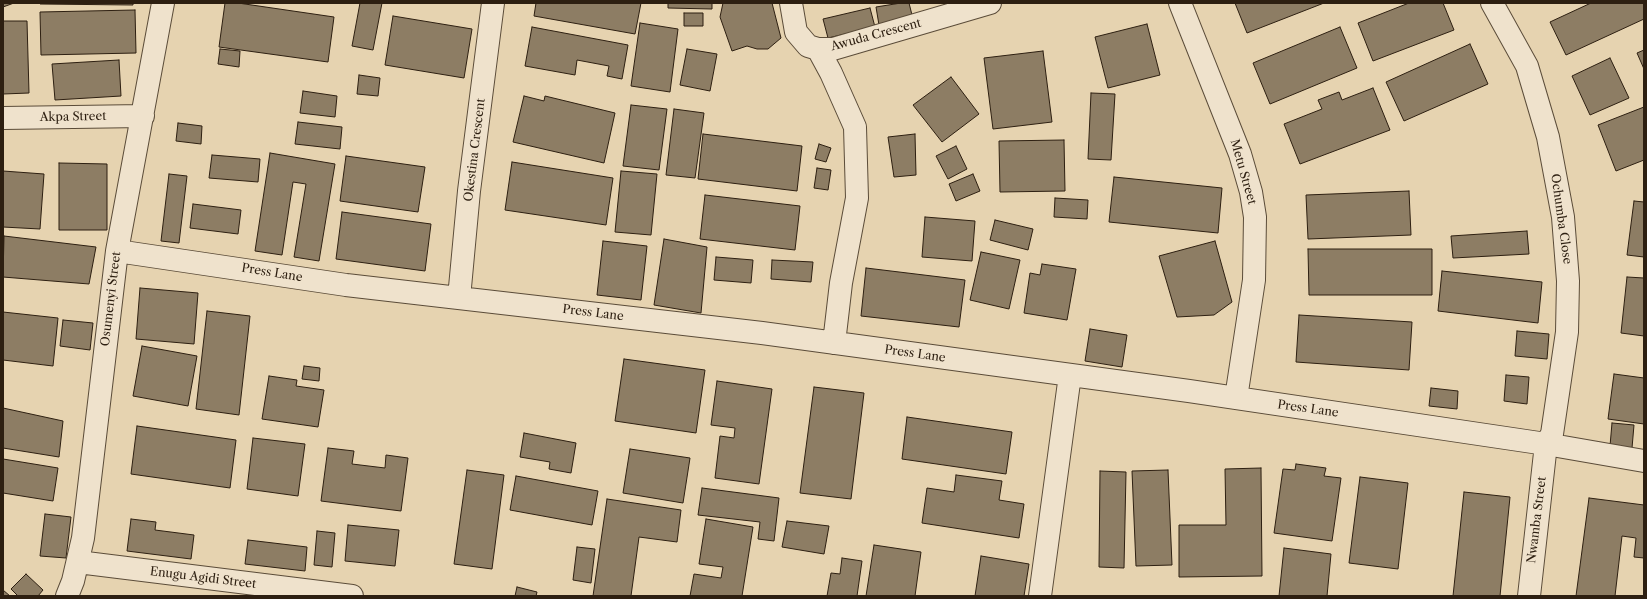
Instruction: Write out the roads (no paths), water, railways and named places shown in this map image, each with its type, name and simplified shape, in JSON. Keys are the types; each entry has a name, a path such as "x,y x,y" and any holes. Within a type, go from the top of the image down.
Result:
{"street":[{"name":"Osumenyi Street","path":"67,596 72,587 83,538 92,473 117,250 163,3"},
{"name":"Okestina Crescent","path":"459,298 469,191 493,3"},
{"name":"Awuda Crescent","path":"791,3 796,32 808,46 818,49 834,49 990,3"},
{"name":"Metu Street","path":"1180,3 1240,154 1251,192 1255,217 1254,280 1236,398"},
{"name":"Ochumba Close","path":"1492,3 1526,66 1548,138 1563,216 1568,281 1567,332 1552,434 1546,444"},
{"path":"818,49 856,127 857,198 841,283 834,343"},
{"name":"Akpa Street","path":"3,118 143,116"},
{"name":"Press Lane","path":"117,250 346,285 834,343 1070,375 1546,444 1644,461"},
{"path":"1040,596 1070,375"},
{"name":"Nwamba Street","path":"1529,596 1546,444"},
{"name":"Enugu Agidi Street","path":"78,562 352,596"}]}
